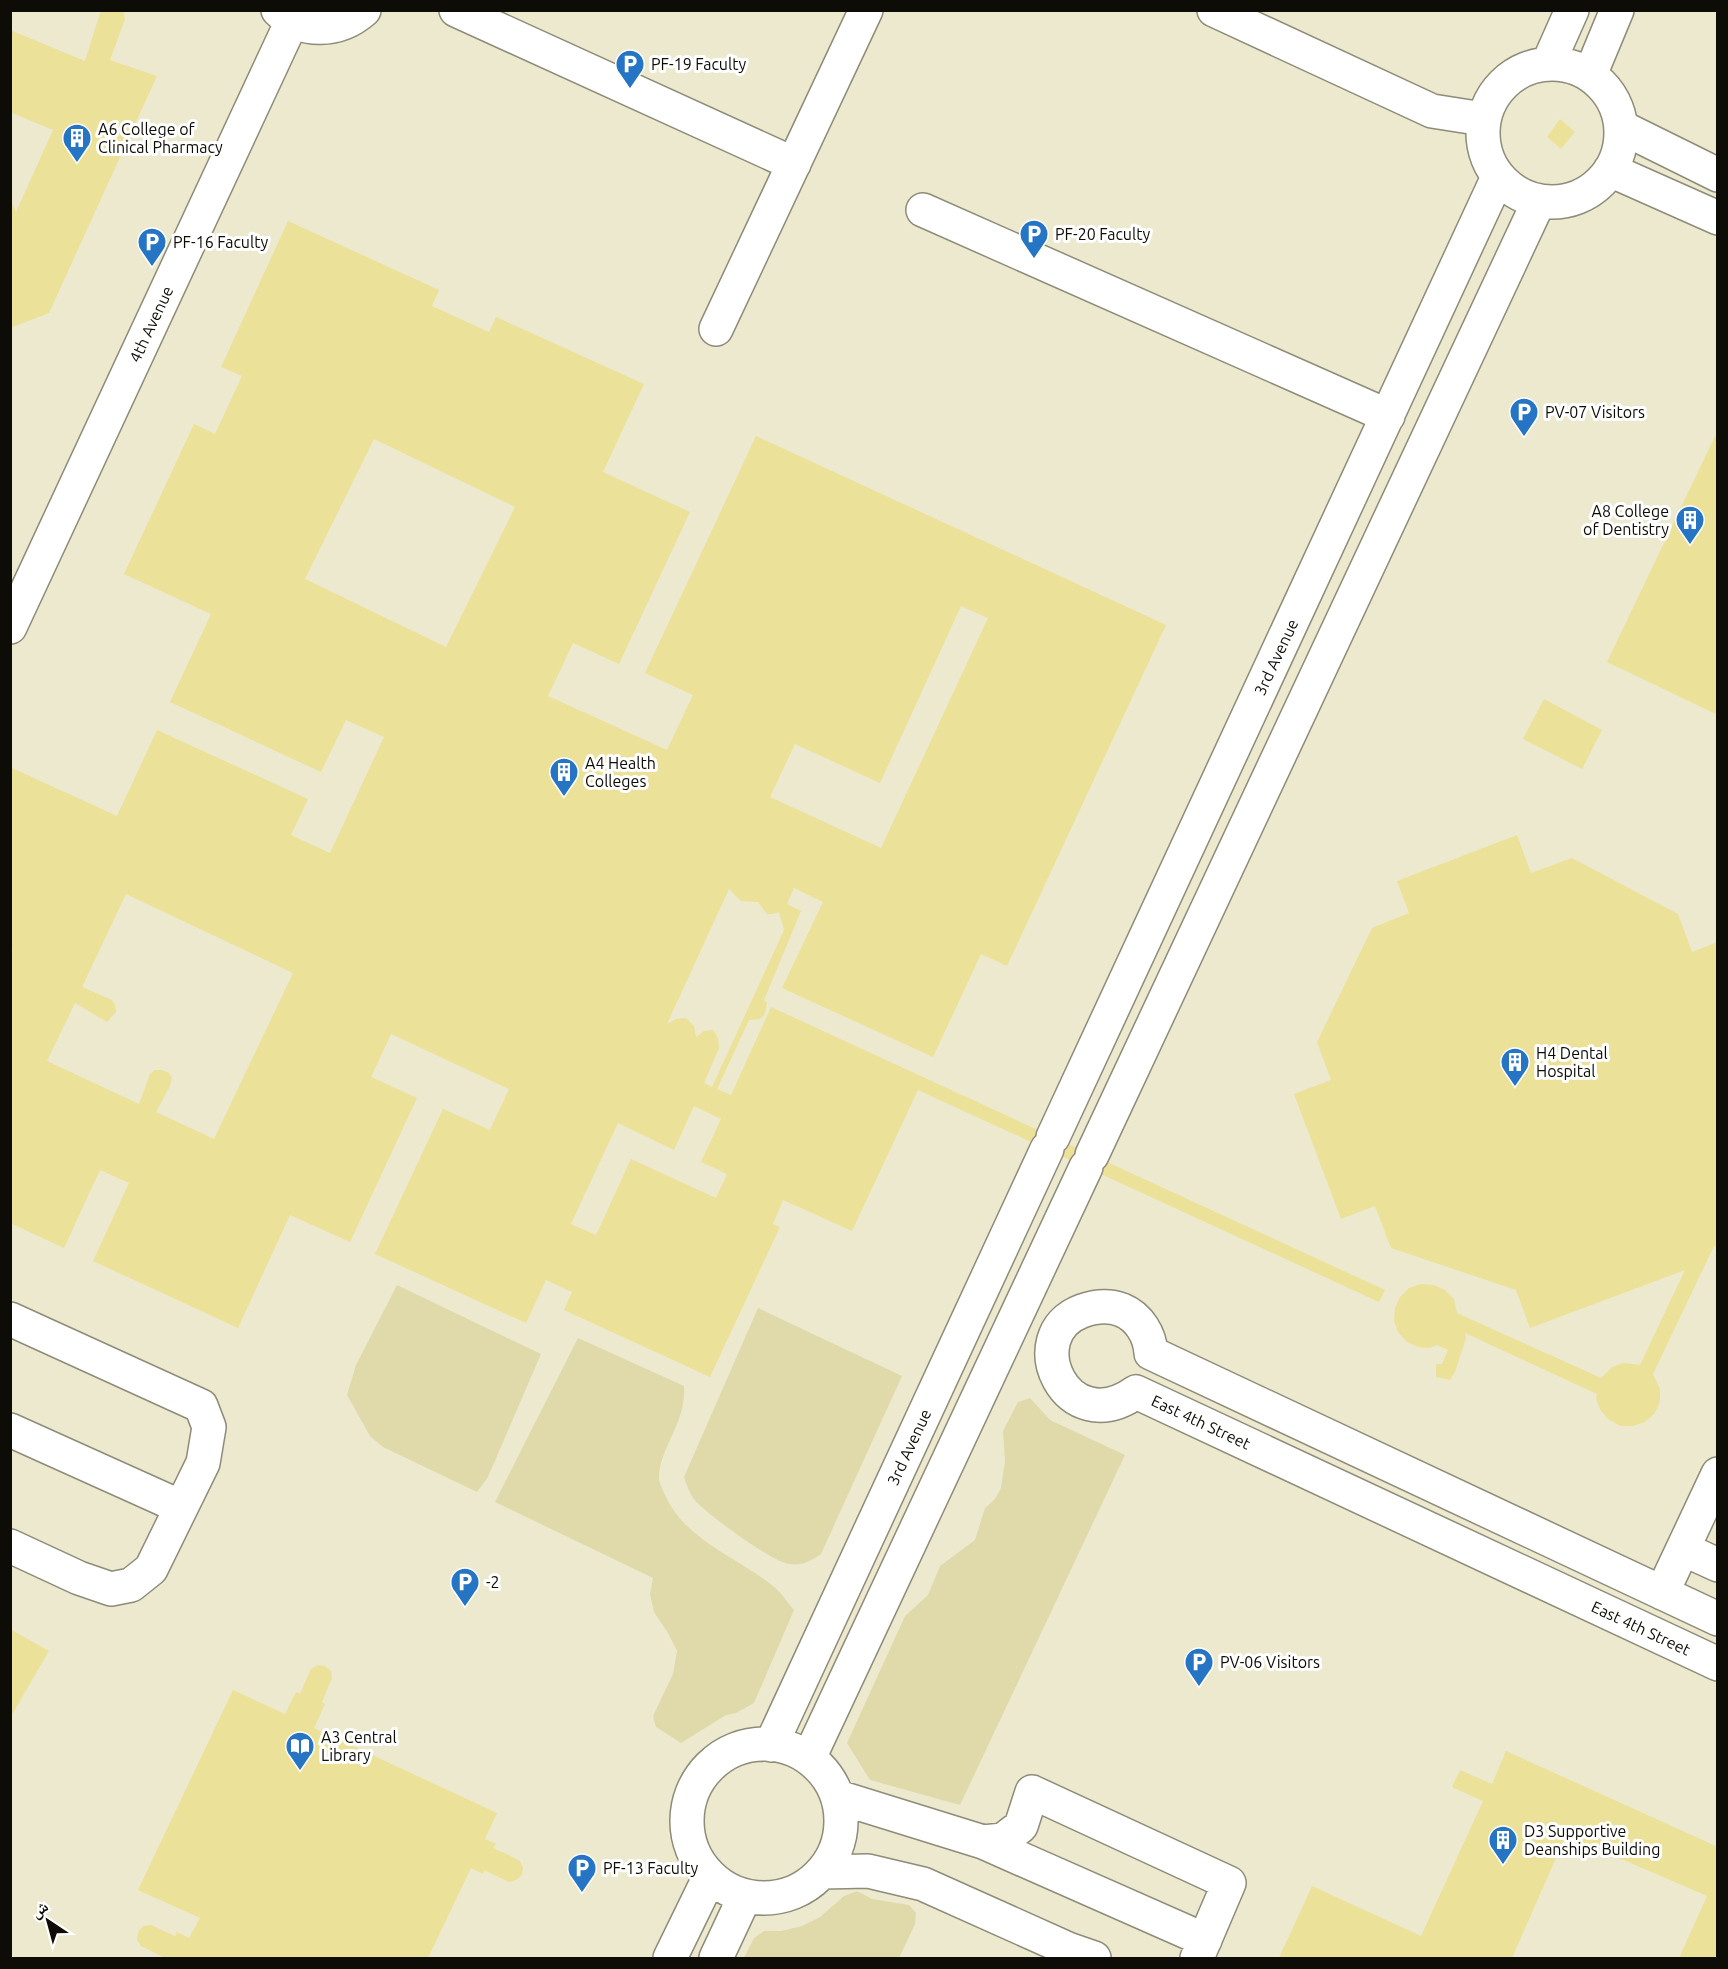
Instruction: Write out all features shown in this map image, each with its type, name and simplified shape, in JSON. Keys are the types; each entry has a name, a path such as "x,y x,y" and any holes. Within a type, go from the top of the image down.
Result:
{"lane":[{"path":"285,16 312,27 330,28 347,22 364,10"},
{"path":"456,10 794,164"},
{"path":"716,329 866,10"},
{"path":"1214,10 1261,20 1432,111 1483,119"},
{"path":"1548,64 1572,10"},
{"path":"1590,75 1617,10"},
{"name":"4th Avenue","path":"10,627 285,16"},
{"path":"1548,64 1566,65 1583,70 1590,75 1610,94 1618,110 1621,127 1620,147 1610,170 1604,179 1574,199 1556,202 1539,201 1521,195 1498,177 1486,155 1483,119 1490,103 1500,87 1513,75 1530,67 1548,64"},
{"path":"1621,127 1718,175"},
{"path":"1610,170 1718,218"},
{"name":"3rd Avenue","path":"771,1745 1498,177"},
{"path":"809,1758 1539,201"},
{"path":"922,210 1388,416"},
{"name":"East 4th Street","path":"1718,1619 1151,1353 1146,1332 1137,1320 1124,1311 1108,1306 1093,1307 1078,1312 1065,1321 1057,1335 1052,1349 1055,1372 1058,1380 1068,1392 1080,1401 1095,1405 1111,1405 1136,1392 1397,1525 1718,1664"},
{"path":"10,1319 201,1406 209,1427 203,1463 151,1569 131,1585 111,1589 79,1578 10,1546"},
{"path":"10,1430 181,1507"},
{"path":"1662,1593 1718,1474"},
{"path":"1683,1549 1718,1565"},
{"path":"760,1744 780,1745 809,1758 829,1778 838,1797 842,1816 840,1836 834,1855 822,1872 807,1885 789,1894 769,1898 745,1896 730,1890 710,1876 700,1864 691,1846 687,1826 688,1806 695,1787 706,1770 722,1757 740,1748 760,1744"},
{"path":"838,1797 983,1842 1201,1949 1229,1883 1032,1792 1021,1826 1003,1839 983,1842"},
{"path":"822,1872 868,1871 923,1884 1094,1959"},
{"path":"670,1959 710,1876"},
{"path":"716,1959 745,1896"}],"shaded area":[{"path":"11,11 1717,11 1717,1958 11,1958"},
{"path":"397,1285 541,1354 488,1477 477,1492 383,1447 370,1436 347,1395 356,1365"},
{"path":"758,1308 902,1376 821,1554 800,1564 777,1560 722,1524 693,1498 684,1477"},
{"path":"578,1338 684,1386 681,1411 660,1467 659,1480 665,1495 674,1511 698,1536 773,1586 794,1610 754,1703 736,1713 726,1715 681,1743 656,1727 653,1716 673,1674 677,1651 654,1612 650,1594 653,1578 495,1502"},
{"path":"1030,1398 1050,1420 1125,1455 960,1805 870,1780 847,1743 905,1616 928,1595 940,1566 975,1540 985,1508 995,1499 1001,1488 1005,1461 1003,1431 1018,1402"},
{"path":"857,1891 872,1899 909,1905 916,1913 915,1924 899,1958 744,1958 754,1938 764,1931 781,1931 802,1926 820,1917 844,1896"}],"building":[{"name":"A6 College of Clinical Pharmacy","path":"101,10 123,10 125,19 110,60 157,76 49,313 10,328 10,199 16,212 53,130 10,112 10,30 85,61"},
{"path":"1560,119 1575,132 1561,149 1547,137"},
{"name":"A4 Health Colleges","path":"288,221 439,290 432,306 489,332 496,317 644,384 603,472 690,512 619,664 573,643 548,696 667,750 693,695 645,673 756,436 1166,625 1007,966 981,954 933,1057 782,988 823,902 794,888 787,904 801,911 764,1000 767,1003 765,1014 760,1019 749,1020 717,1089 731,1095 771,1007 1385,1290 1379,1302 918,1090 852,1231 783,1200 773,1224 780,1227 710,1377 564,1310 572,1292 546,1280 526,1323 375,1254 443,1109 490,1130 509,1089 391,1034 371,1077 417,1098 350,1242 290,1215 238,1328 93,1261 129,1183 100,1170 64,1248 10,1223 10,955 13,950 10,949 10,767 117,816 157,730 308,799 291,835 330,853 384,737 346,720 321,772 170,702 211,614 124,574 194,424 215,434 242,376 221,367","holes":["374,439 515,507 446,647 305,579","961,606 988,618 881,848 770,797 795,744 880,783","729,889 741,901 758,902 767,914 779,912 784,930 712,1087 704,1083 719,1048 718,1038 713,1030 704,1031 696,1037 694,1026 686,1018 676,1019 667,1024","126,894 293,973 214,1139 156,1112 170,1086 172,1078 169,1073 155,1070 150,1074 139,1104 47,1061 75,1003 107,1022 116,1012 112,1000 82,987","694,1106 721,1119 701,1162 727,1174 716,1198 631,1159 596,1235 571,1224 618,1123 674,1150"]},
{"name":"A8 College of Dentistry","path":"1718,430 1718,715 1607,662"},
{"path":"1544,699 1602,730 1582,769 1523,739"},
{"name":"H4 Dental Hospital","path":"1517,835 1531,873 1572,858 1678,914 1692,952 1718,942 1718,1248 1714,1246 1653,1374 1660,1389 1660,1402 1654,1414 1645,1422 1633,1426 1621,1426 1609,1420 1601,1411 1596,1399 1597,1394 1465,1333 1466,1338 1455,1372 1450,1380 1436,1377 1436,1364 1442,1364 1448,1350 1437,1345 1430,1348 1418,1347 1407,1342 1398,1332 1394,1321 1395,1308 1400,1297 1409,1288 1421,1284 1434,1285 1445,1290 1454,1299 1457,1313 1601,1378 1612,1367 1624,1363 1640,1365 1685,1270 1530,1328 1516,1290 1391,1248 1375,1206 1341,1219 1294,1094 1331,1080 1317,1042 1372,928 1409,913 1397,881"},
{"path":"10,1629 49,1651 10,1718"},
{"name":"A3 Central Library","path":"318,1665 325,1666 331,1671 332,1678 322,1702 325,1704 314,1728 497,1813 485,1839 496,1844 493,1848 519,1860 523,1867 522,1875 509,1882 484,1870 483,1874 471,1868 428,1958 165,1958 141,1946 137,1940 138,1932 143,1926 151,1925 175,1936 177,1932 189,1938 200,1918 138,1890 233,1690 285,1714 296,1692 300,1694 311,1669"},
{"name":"D3 Supportive Deanships Building","path":"1506,1751 1718,1847 1718,1958 1679,1958 1707,1896 1566,1835 1512,1958 1279,1958 1312,1886 1421,1936 1483,1801 1452,1787 1460,1770 1492,1784"}],"place":[{"name":"PF-19 Faculty","path":"630,90"},
{"name":"A6 College of Clinical Pharmacy","path":"77,164"},
{"name":"PF-20 Faculty","path":"1034,260"},
{"name":"PF-16 Faculty","path":"152,268"},
{"name":"PV-07 Visitors","path":"1524,438"},
{"name":"A8 College of Dentistry","path":"1690,546"},
{"name":"A4 Health Colleges","path":"564,798"},
{"name":"H4 Dental Hospital","path":"1515,1088"},
{"name":"-2","path":"465,1608"},
{"name":"PV-06 Visitors","path":"1199,1688"},
{"name":"A3 Central Library","path":"300,1772"},
{"name":"D3 Supportive Deanships Building","path":"1503,1866"},
{"name":"PF-13 Faculty","path":"582,1894"}]}
